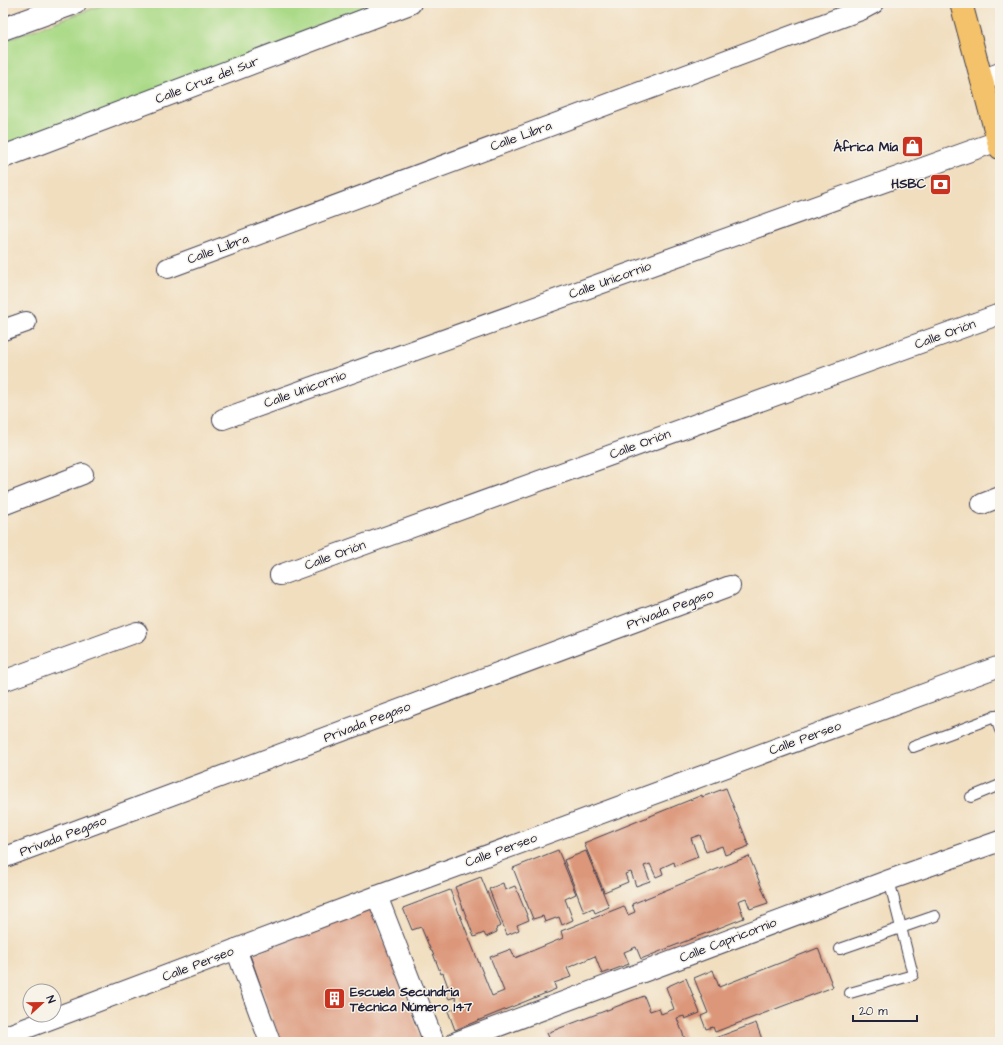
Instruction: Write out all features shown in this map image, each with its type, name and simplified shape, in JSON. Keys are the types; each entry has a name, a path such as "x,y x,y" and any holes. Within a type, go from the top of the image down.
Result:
{"main road":[{"path":"961,3 991,76 999,144"}],"street":[{"path":"3,29 75,3"},
{"name":"Calle Cruz del Sur","path":"3,157 410,3"},
{"name":"Calle Libra","path":"168,268 861,10 874,3"},
{"name":"Calle Unicornio","path":"223,419 999,144"},
{"name":"Calle Orión","path":"280,575 1000,314"},
{"path":"3,330 26,322"},
{"path":"3,504 83,474"},
{"path":"982,504 1000,497"},
{"name":"Privada Pegaso","path":"3,858 730,586"},
{"path":"3,681 137,632"},
{"name":"Calle Perseo","path":"3,1037 377,896 1000,666"},
{"name":"Calle Capricornio","path":"456,1042 888,880 1000,841"},
{"path":"377,896 434,1042"},
{"path":"236,949 270,1042"}],"lane":[{"path":"913,747 998,715 1000,730"},
{"path":"971,797 1000,786"},
{"path":"850,993 913,975 888,880"},
{"path":"840,949 935,916"}],"green space":[{"path":"108,3 391,3 3,151 3,41"}],"building":[{"path":"726,788 749,846 725,855 722,846 706,852 700,835 691,838 698,857 675,866 674,862 661,868 663,874 656,877 650,864 644,866 650,881 636,886 631,872 625,874 628,882 604,892 584,843 702,795 702,797"},
{"path":"558,850 576,894 565,899 573,920 562,925 559,917 545,922 543,916 533,919 513,868"},
{"path":"586,851 609,907 595,913 593,908 584,912 564,860"},
{"path":"749,856 768,903 750,909 746,898 738,901 744,918 641,959 636,947 624,952 629,964 602,974 595,956 567,968 571,977 554,983 556,989 455,1030 448,1011 459,1007 455,997 449,999 444,989 448,987 443,973 441,974 421,927 412,930 403,908 450,890 492,996 504,991 490,957 511,949 515,958 563,938 561,931 624,906 628,915 635,912 632,904"},
{"path":"481,877 501,926 496,928 497,932 486,937 484,933 474,937 455,887"},
{"path":"503,883 505,890 515,886 529,920 517,925 519,930 507,935 489,889"},
{"name":"Escuela Secundria Técnica Número 147","path":"371,907 423,1042 280,1042 250,955"},
{"path":"818,948 833,987 715,1032 713,1027 706,1029 701,1016 708,1013 694,978 713,970 719,987"},
{"path":"686,978 700,1013 685,1019 684,1016 677,1018 686,1042 551,1042 547,1033 644,996 650,1011 659,1008 661,1014 674,1009 666,987"},
{"path":"756,1023 763,1042 717,1042 715,1038"}],"place":[{"name":"África Mía","path":"913,147"},
{"name":"HSBC","path":"941,184"},
{"name":"Escuela Secundria Técnica Número 147","path":"335,999"}]}
